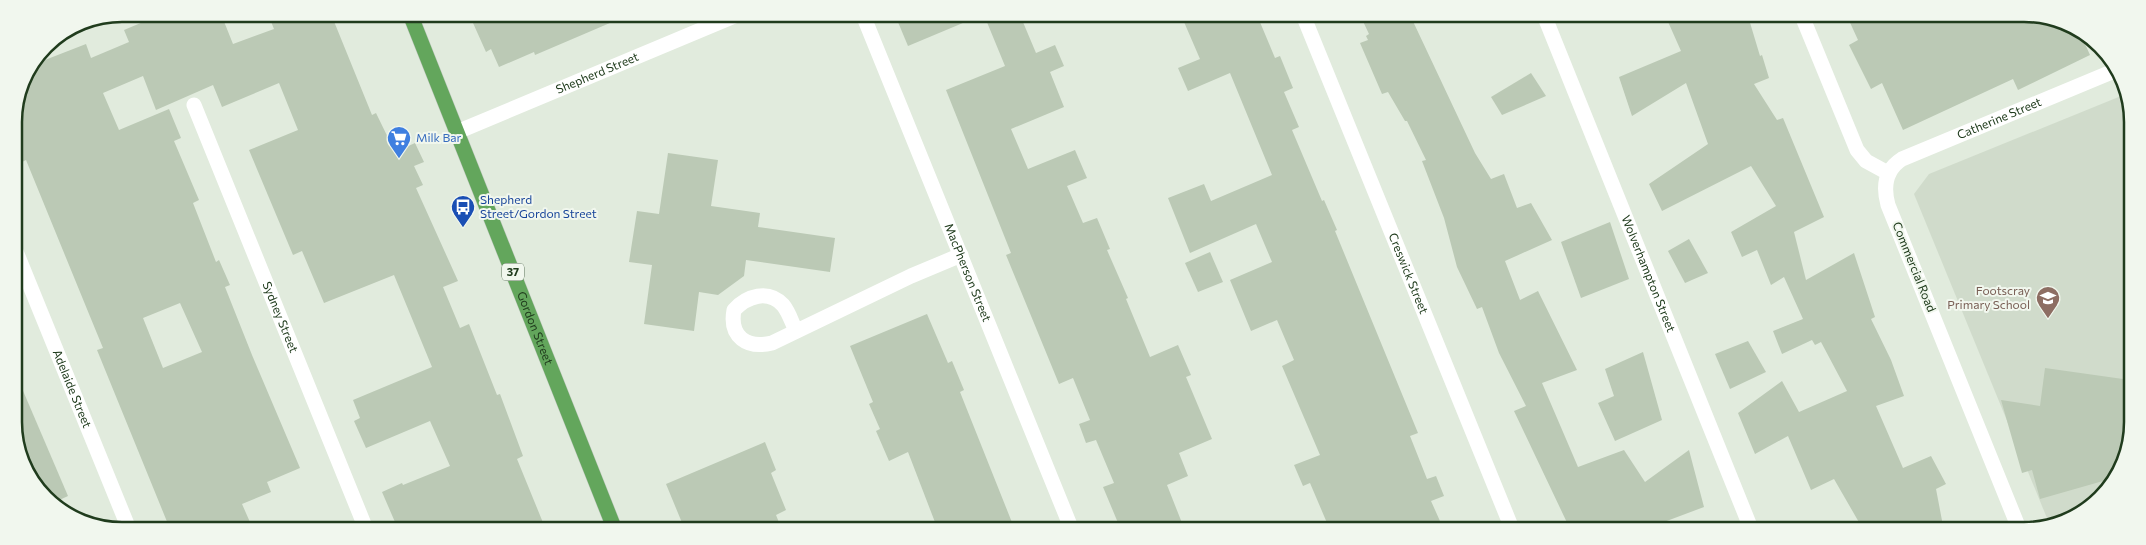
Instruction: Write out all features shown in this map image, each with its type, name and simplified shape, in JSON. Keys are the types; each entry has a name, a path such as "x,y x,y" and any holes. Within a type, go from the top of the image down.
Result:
{"main road":[{"name":"Gordon Street","path":"413,22 612,522"}],"street":[{"name":"Shepherd Street","path":"457,132 720,22"},
{"name":"MacPherson Street","path":"866,22 1069,522"},
{"name":"Creswick Street","path":"1306,22 1510,522"},
{"name":"Wolverhampton Street","path":"1547,22 1748,522"},
{"path":"1804,22 1853,140 1862,157 1888,173"},
{"name":"Catherine Street","path":"1888,173 1902,158 2110,73"},
{"name":"Sydney Street","path":"194,105 363,522"},
{"name":"Commercial Road","path":"1888,173 1885,189 1888,205 2016,522"},
{"path":"796,330 911,276 961,255"},
{"name":"Adelaide Street","path":"23,267 126,522"}],"shaded area":[{"name":"Footscray Primary School","path":"2120,96 2124,122 2124,422 2122,442 2116,461 2099,488 2079,506 2062,515 2048,519 1914,194 1929,174"}],"building":[{"path":"143,22 224,22 233,44 274,29 271,22 334,22 372,115 376,113 395,152 415,143 424,162 414,166 423,185 416,188 458,281 443,287 460,328 469,324 497,395 500,394 523,456 517,459 543,522 395,522 382,492 450,466 430,421 366,448 354,421 360,418 353,400 432,367 394,275 324,303 302,251 293,255 249,150 298,130 279,83 222,107 213,85 156,110 143,76 103,93 119,130 169,109 181,138 174,141 199,200 193,203 216,262 219,260 230,285 225,287 300,468 267,482 271,492 242,504 250,522 167,522 97,350 103,348 26,160 23,162 23,109 33,78 43,62 86,44 91,58 129,42 124,30","holes":["180,303 202,352 163,368 143,318"]},
{"path":"612,22 535,55 534,52 499,67 491,49 486,52 473,23"},
{"path":"898,22 965,22 908,46"},
{"path":"987,22 1023,22 1036,53 1055,45 1064,66 1050,72 1064,107 1011,129 1028,169 1075,150 1087,178 1067,186 1083,223 1097,218 1110,249 1107,250 1128,298 1126,299 1150,357 1178,345 1191,375 1186,377 1212,439 1179,453 1188,476 1167,485 1182,522 1118,522 1103,487 1114,483 1096,440 1086,443 1079,424 1090,420 1073,378 1059,384 1006,255 1011,253 946,90 1005,66"},
{"path":"1184,22 1260,22 1275,58 1280,56 1293,88 1284,92 1299,127 1292,130 1322,201 1324,200 1337,230 1335,231 1418,433 1410,436 1427,479 1436,476 1444,496 1431,501 1440,522 1327,522 1310,483 1303,486 1294,465 1320,455 1282,366 1294,360 1277,320 1251,331 1230,280 1272,262 1256,224 1190,253 1168,198 1204,184 1211,201 1272,175 1230,73 1188,91 1178,68 1200,59"},
{"path":"1363,22 1413,22 1475,153 1491,179 1504,174 1517,208 1531,203 1552,240 1505,261 1520,300 1538,291 1577,370 1542,383 1578,467 1624,450 1645,482 1689,450 1704,507 1664,522 1567,522 1514,411 1526,406 1499,353 1482,307 1477,309 1457,267 1444,218 1422,161 1426,160 1407,121 1405,121 1388,92 1382,94 1360,43 1368,40 1366,36 1369,34"},
{"path":"1668,22 1750,22 1769,78 1754,84 1777,120 1783,118 1824,217 1794,232 1806,280 1854,253 1875,317 1871,319 1891,360 1904,396 1876,406 1903,468 1931,456 1946,484 1936,489 1942,522 1859,522 1834,479 1811,490 1788,436 1755,454 1738,413 1782,381 1799,412 1847,391 1821,342 1815,345 1812,340 1782,354 1773,331 1803,319 1784,277 1771,285 1757,250 1742,257 1731,232 1776,206 1751,166 1662,211 1649,184 1708,144 1686,83 1632,116 1619,77 1681,51"},
{"path":"1850,22 2024,22 2043,24 2068,33 2085,44 2090,55 2018,90 2013,79 1903,130 1882,83 1871,89 1849,45 1858,40"},
{"path":"1531,73 1546,96 1502,115 1491,97"},
{"path":"668,153 718,160 711,206 760,213 758,227 835,238 830,272 746,260 744,276 718,295 699,292 694,331 644,324 652,265 629,262 637,211 659,214"},
{"path":"1610,222 1629,279 1581,298 1561,242"},
{"path":"1689,239 1708,273 1685,283 1668,251"},
{"path":"1210,252 1223,282 1198,292 1185,263"},
{"path":"927,314 948,363 952,361 964,390 960,392 1012,522 935,522 908,452 889,461 876,431 880,429 869,404 873,402 850,346"},
{"path":"1748,341 1766,372 1730,389 1715,354"},
{"path":"1643,352 1662,420 1615,441 1598,403 1614,396 1605,369"},
{"path":"2045,368 2124,379 2122,442 2116,461 2105,481 2040,499 2032,470 2022,473 2001,400 2040,406"},
{"path":"22,389 68,496 60,500 52,493 43,483 30,461 24,442"},
{"path":"765,442 776,470 771,473 786,510 776,515 779,522 682,522 666,484"}],"place":[{"name":"Milk Bar","path":"399,159"},
{"name":"Shepherd Street/Gordon Street","path":"463,228"},
{"name":"Footscray Primary School","path":"2048,319"}]}
